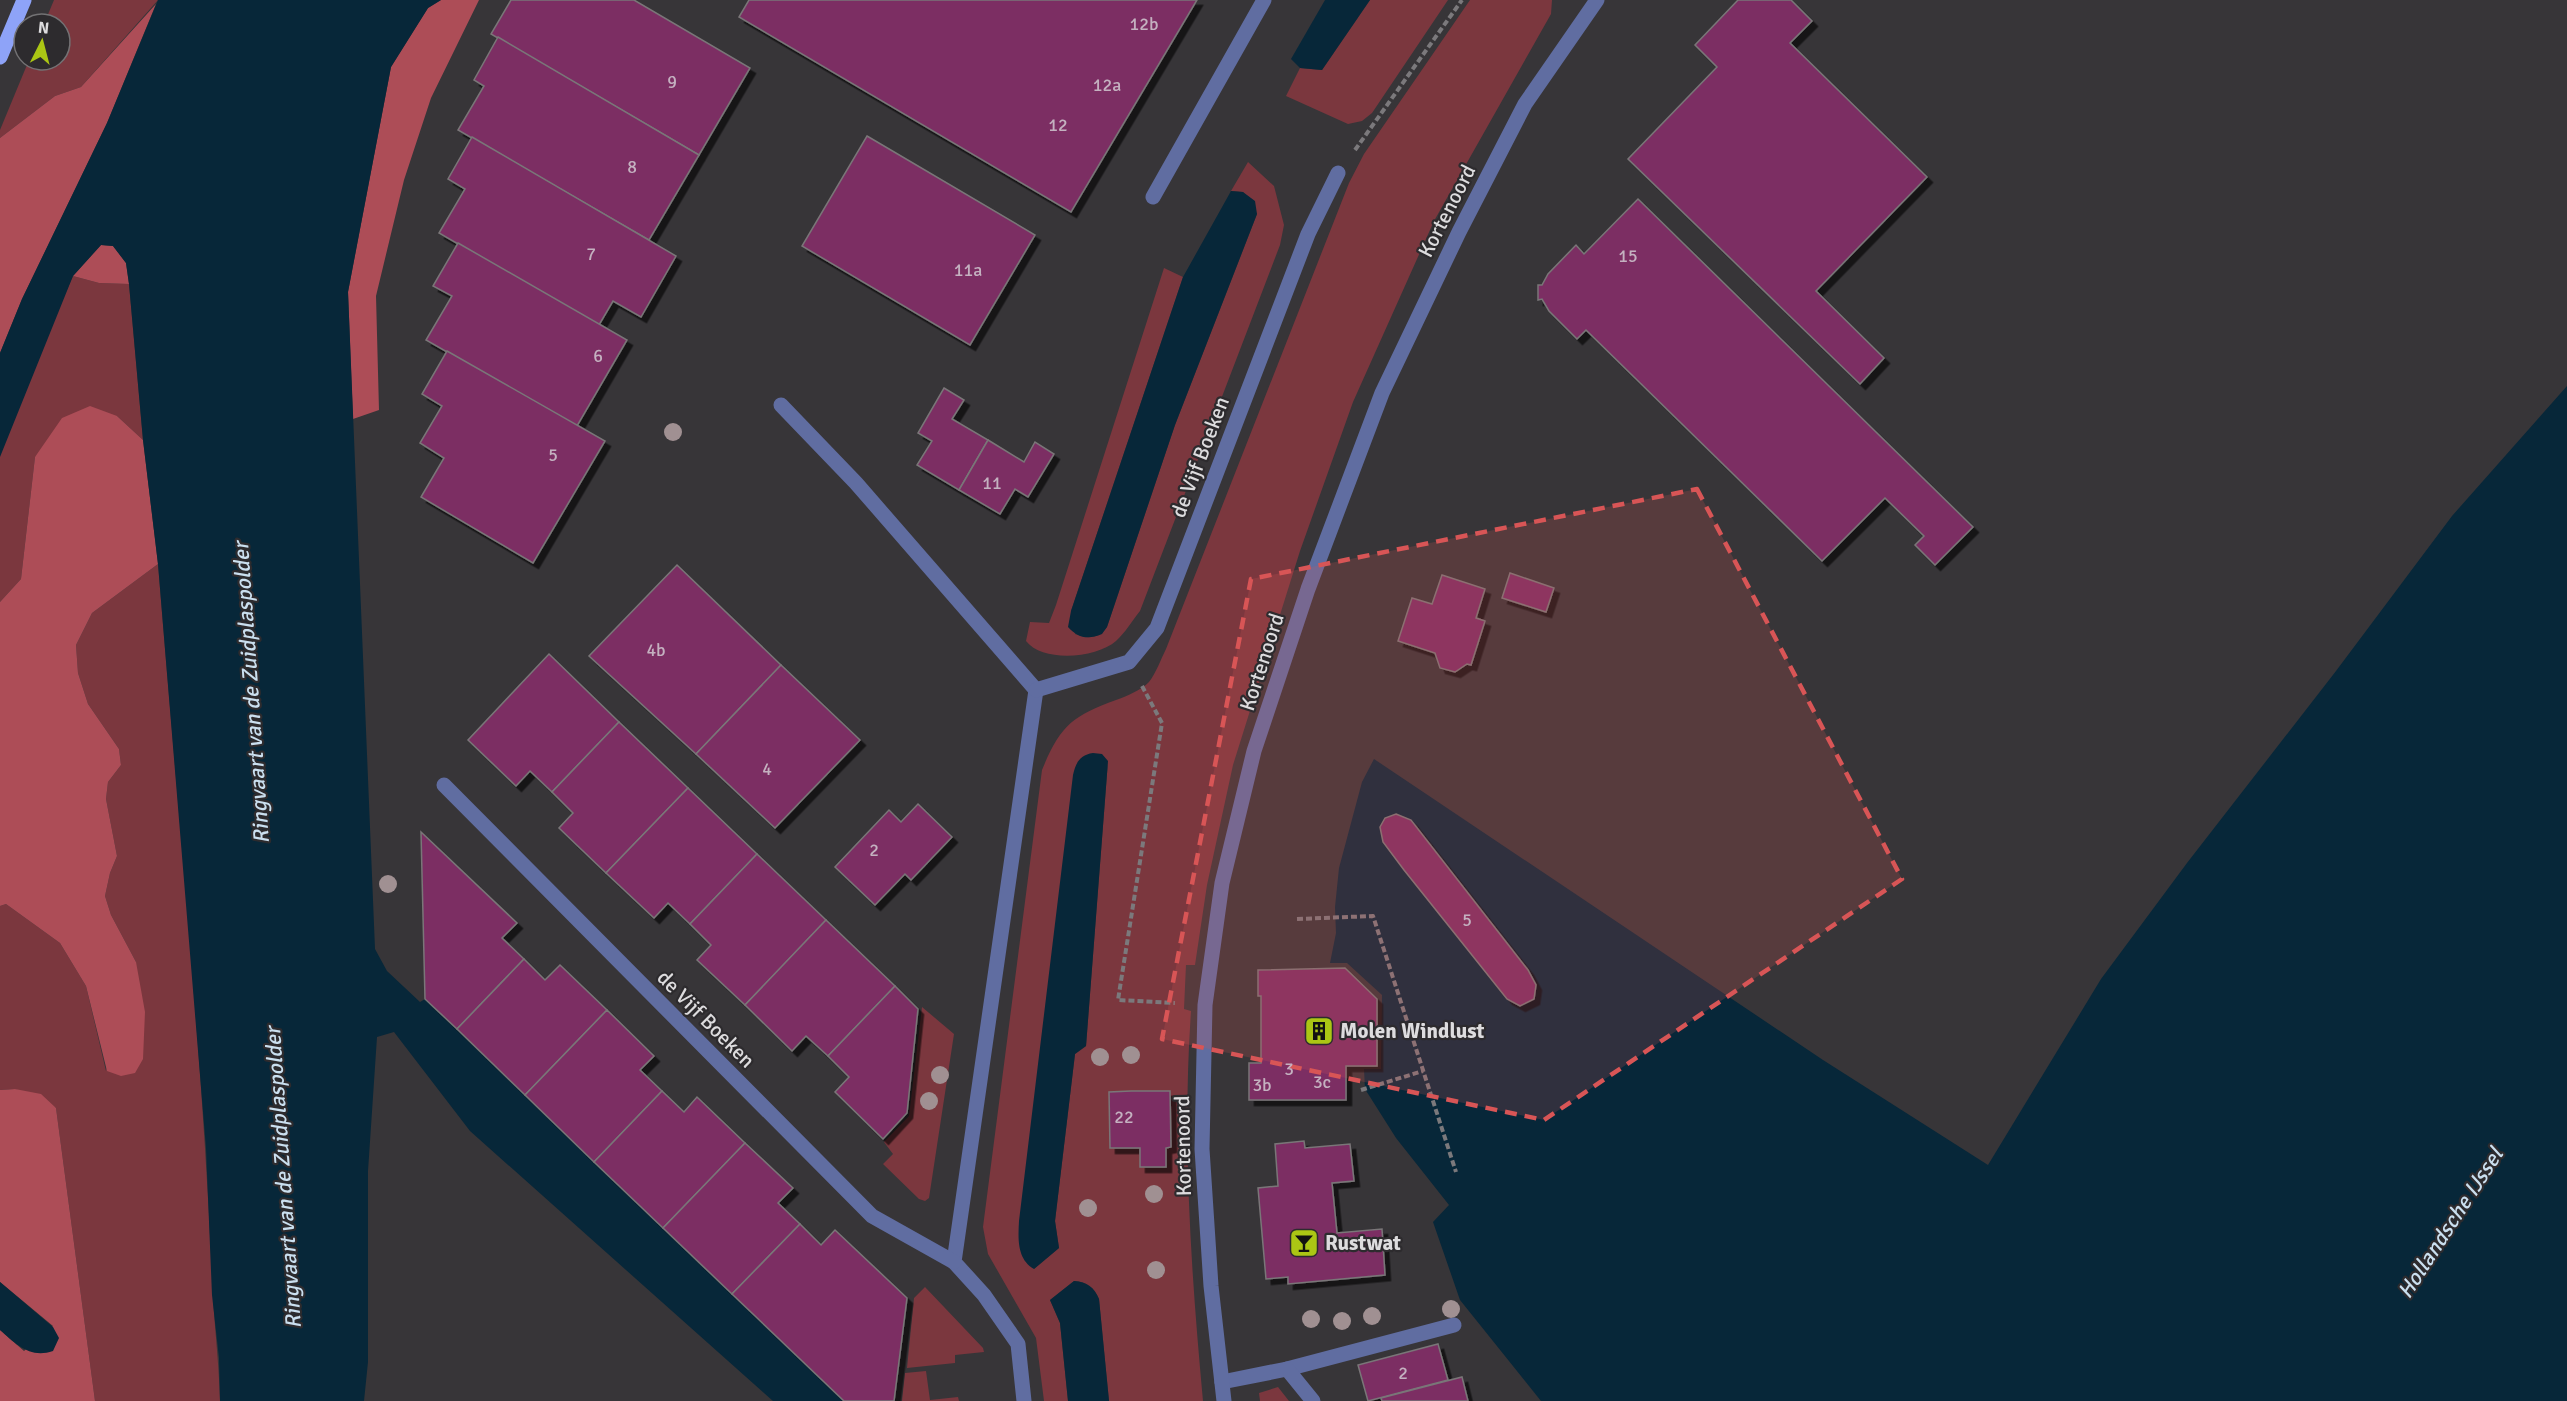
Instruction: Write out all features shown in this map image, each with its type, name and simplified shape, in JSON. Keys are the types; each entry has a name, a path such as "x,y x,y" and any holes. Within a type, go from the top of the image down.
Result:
{"main road":[{"path":"0,57 23,3"}],"street":[{"path":"1153,197 1264,0"},
{"name":"Kortenoord","path":"1224,1401 1211,1286 1202,1149 1205,1005 1222,883 1254,751 1308,589 1382,393 1459,232 1525,104 1597,0"},
{"name":"de Vijf Boeken","path":"1129,662 1157,628 1308,234 1338,172"},
{"path":"781,405 856,483 1036,690 954,1262"},
{"path":"1036,690 1129,662"},
{"name":"de Vijf Boeken","path":"444,785 872,1216 954,1262 984,1295 1018,1344 1024,1401"},
{"path":"1222,1382 1287,1368 1454,1325"},
{"path":"1287,1368 1313,1401"}],"path":[{"path":"1338,172 1462,0"},
{"path":"1129,662 1162,723 1118,1000 1205,1005"},
{"path":"1297,919 1373,916 1456,1172"},
{"path":"1361,1090 1423,1071"}],"highlighted area":[{"path":"1697,489 1902,879 1544,1120 1162,1039 1251,579"}],"shaded area":[{"path":"54,0 158,0 81,87 55,96 0,138 0,130 24,72 72,72 72,12 49,12"},
{"path":"441,0 479,0 431,98 404,180 376,296 379,410 353,419 348,292 391,67 428,8"},
{"path":"1370,0 1448,0 1372,113 1362,121 1348,124 1286,96 1300,68 1322,70"},
{"path":"1470,0 1552,0 1551,14 1434,221 1353,402 1300,551 1233,765 1207,885 1195,965 1186,965 1184,1009 1191,1011 1187,1108 1189,1206 1203,1401 1109,1401 1099,1299 1090,1286 1074,1281 1050,1300 1060,1323 1068,1401 1044,1401 1036,1338 988,1254 983,1227 1042,770 1055,743 1069,724 1088,712 1142,688 1149,682 1156,670 1349,183 1364,154","holes":["1108,761 1086,1046 1075,1054 1055,1221 1059,1248 1034,1269"]},
{"path":"156,4 107,123 22,299 0,353 0,138 55,96 81,87"},
{"path":"1248,162 1274,186 1284,225 1280,245 1140,611 1119,638 1107,647 1070,656 1045,653 1026,641 1030,622 1049,623 1056,605 1164,268 1183,277 1071,611 1075,634 1092,637 1100,634 1107,627 1175,425 1257,214 1243,192 1231,191"},
{"path":"101,245 113,246 126,263 129,284 99,283 73,276"},
{"path":"73,276 99,283 129,284 143,440 117,416 35,457 21,579 0,602 0,442"},
{"path":"90,406 117,416 143,440 158,564 92,613 76,645 78,673 88,704 119,749 121,765 108,782 106,799 117,856 110,873 105,896 111,915 136,962 145,1012 143,1059 135,1073 121,1076 107,1071 86,986 60,943 6,904 0,906 0,602 21,579 35,457 62,418"},
{"path":"158,564 195,1008 220,1401 95,1401 56,1108 15,1089 0,1090 0,906 6,904 60,943 86,986 106,1071 136,962 111,915 105,896 110,873 117,856 106,799 108,782 121,765 119,749 88,704 78,673 76,645 92,613"},
{"path":"922,1007 954,1034 929,1198 925,1201 919,1199 883,1164 893,1154 884,1142 909,1116"},
{"path":"15,1089 41,1094 56,1108 95,1401 0,1401 0,1330 24,1351 53,1326 0,1282 0,1090"},
{"path":"925,1287 983,1348 984,1352 955,1355 955,1363 907,1368 914,1298"},
{"path":"926,1371 930,1400 958,1397 959,1401 902,1401 905,1373"},
{"path":"1278,1387 1289,1401 1260,1401 1259,1393"}],"water":[{"name":"Ringvaart van de Zuidplaspolder","path":"158,0 441,0 428,8 391,67 348,292 375,949 387,971 420,1002 425,999 844,1401 773,1401 470,1131 394,1032 377,1037 368,1171 368,1362 364,1401 220,1401 219,1358 212,1295 206,1148 158,564 143,440 129,284 126,263 113,246 101,245 73,276 0,457 0,353 22,299 107,123"},
{"path":"1325,0 1370,0 1322,70 1300,68 1291,59"},
{"path":"1231,191 1243,192 1255,201 1257,214 1175,425 1107,627 1102,634 1097,636 1079,636 1068,627 1071,611 1183,277"},
{"name":"Hollandsche IJssel","path":"2567,386 2567,1401 1541,1401 1460,1300 1433,1222 1449,1205 1396,1138 1365,1089 1364,1069 1381,1069 1382,995 1347,963 1330,963 1336,933 1335,907 1339,868 1362,782 1374,759 1823,1060 1988,1165 2101,979 2187,863 2336,671 2452,516"},
{"path":"1093,753 1102,754 1108,761 1086,1046 1075,1054 1055,1221 1059,1248 1034,1269 1024,1260 1020,1248 1019,1221 1073,775 1079,760"},
{"path":"1074,1281 1090,1286 1099,1299 1109,1401 1068,1401 1060,1323 1050,1300"},
{"path":"0,1282 53,1327 59,1338 53,1351 30,1352 0,1330"}],"building":[{"path":"511,0 634,0 750,68 699,155 491,34"},
{"path":"749,0 1197,0 1071,212 739,17"},
{"path":"1738,0 1791,0 1812,21 1790,43 1927,177 1816,291 1884,358 1860,384 1628,159 1717,67 1695,45"},
{"path":"498,37 699,155 649,240 458,130 484,86 474,80"},
{"path":"867,136 1035,235 970,345 802,246"},
{"path":"472,137 676,256 641,317 613,301 599,325 439,233 465,189 448,179"},
{"path":"1638,199 1973,527 1935,565 1915,545 1924,536 1885,498 1822,561 1586,330 1577,339 1549,311 1542,299 1538,300 1538,285 1542,285 1548,274 1576,245 1584,254"},
{"path":"458,243 627,340 577,426 426,340 452,296 433,286"},
{"path":"447,351 605,441 533,563 421,497 444,458 420,443 442,406 422,394"},
{"path":"944,388 964,400 952,419 988,440 959,490 917,465 932,441 918,433"},
{"path":"988,440 1024,462 1035,442 1054,454 1028,497 1015,489 1000,514 959,490"},
{"path":"677,565 781,665 696,754 589,656"},
{"path":"1510,573 1554,588 1546,612 1502,598"},
{"path":"1442,575 1485,589 1476,618 1485,621 1471,665 1467,664 1455,672 1440,668 1435,653 1398,641 1412,598 1432,604"},
{"path":"549,654 619,722 552,792 530,771 516,786 468,740"},
{"path":"781,665 860,740 775,828 696,754"},
{"path":"619,722 688,788 606,873 559,828 573,813 552,792"},
{"path":"688,788 757,854 690,924 668,903 654,918 606,873"},
{"path":"918,804 952,837 911,880 905,874 875,905 835,867 889,810 901,822"},
{"path":"1396,814 1411,820 1528,970 1536,985 1534,999 1520,1006 1507,999 1383,842 1380,827 1385,818"},
{"path":"421,832 517,923 502,938 524,959 457,1029 425,999"},
{"path":"757,854 826,920 745,1005 697,960 711,945 690,924"},
{"path":"826,920 895,986 828,1056 806,1036 792,1051 745,1005"},
{"path":"524,959 545,980 560,965 607,1010 525,1095 457,1029"},
{"name":"Molen Windlust","path":"1345,968 1377,999 1377,1066 1346,1066 1346,1100 1249,1100 1249,1063 1261,1063 1261,996 1258,996 1258,970"},
{"path":"895,986 918,1009 907,1113 883,1139 835,1092 849,1077 828,1056"},
{"path":"607,1010 654,1056 640,1070 662,1091 594,1162 525,1095"},
{"path":"662,1091 684,1112 697,1097 745,1143 663,1228 594,1162"},
{"path":"1170,1091 1171,1147 1166,1148 1166,1167 1140,1167 1140,1148 1110,1148 1109,1092"},
{"path":"1304,1141 1305,1148 1350,1144 1354,1181 1332,1183 1337,1233 1382,1229 1385,1275 1288,1284 1288,1277 1266,1279 1258,1188 1278,1186 1275,1144"},
{"path":"745,1143 793,1188 778,1203 800,1224 732,1294 663,1228"},
{"path":"800,1224 821,1245 835,1230 907,1298 894,1401 844,1401 732,1294"},
{"path":"1438,1344 1448,1380 1368,1401 1358,1365"},
{"path":"1462,1377 1468,1401 1382,1401 1381,1398"}],"place":[{"name":"Molen Windlust","path":"1319,1031"},
{"name":"Rustwat","path":"1304,1243"}]}
